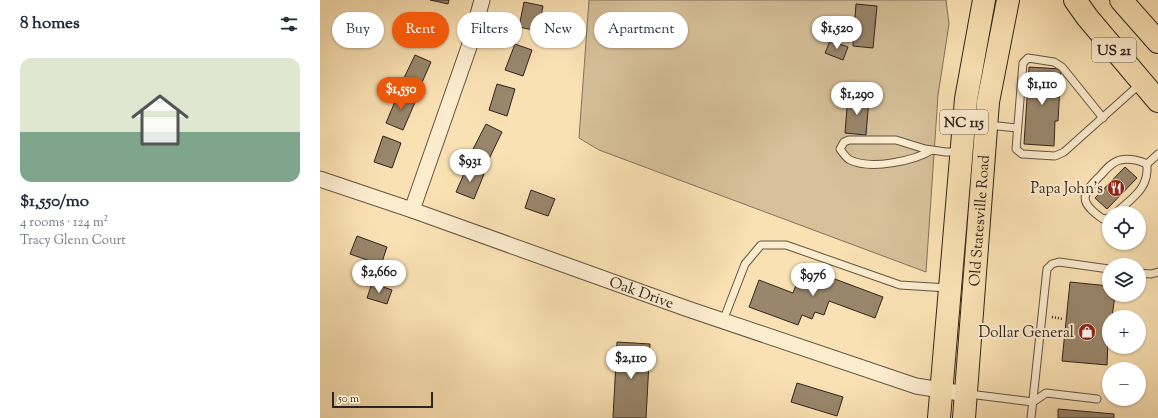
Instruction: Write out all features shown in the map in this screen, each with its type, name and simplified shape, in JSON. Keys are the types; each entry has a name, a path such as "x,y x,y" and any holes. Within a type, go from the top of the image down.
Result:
{"main road":[{"name":"Old Statesville Road","path":"939,418 966,99 984,0"},
{"name":"Old Statesville Road","path":"964,418 988,102 1008,0"},
{"path":"1002,29 1015,5 1021,0"},
{"path":"1061,0 1081,9"},
{"name":"US 21","path":"1122,0 1158,42"},
{"name":"US 21","path":"1081,9 1158,101"}],"street":[{"path":"412,210 469,47 482,0"},
{"name":"Oak Drive","path":"320,179 412,210 723,321 916,386 966,394"}],"lane":[{"path":"1103,118 1062,67 1054,62 1028,58 1023,63 1016,149 1022,154 1055,156 1064,152 1103,118 1142,82"},
{"path":"986,124 1017,128"},
{"path":"932,150 909,160 867,164 850,160 840,149 844,142 849,140 877,139 896,140 932,150 962,152"},
{"path":"1147,164 1158,154"},
{"path":"1102,218 1086,206 1084,197 1087,188 1108,167 1118,160 1131,159 1147,164"},
{"path":"1124,206 1143,188 1148,176 1147,164"},
{"path":"723,321 745,264 761,245 786,245 900,285 950,289"},
{"path":"1031,418 1047,269 1052,264 1059,262 1102,268"},
{"path":"1146,274 1158,272"},
{"path":"966,394 1033,402 1046,393 1097,399"}],"shaded area":[{"path":"589,0 946,0 949,24 938,95 926,272 599,150 579,138"}],"building":[{"path":"430,0 449,0 448,4"},
{"path":"524,2 543,6 542,12 530,12 530,29 522,28 522,12"},
{"path":"856,4 877,6 873,48 853,46"},
{"path":"830,41 848,47 843,60 825,53"},
{"path":"522,46 532,50 523,76 505,70 513,48 522,48"},
{"path":"415,55 431,62 420,87 403,80"},
{"path":"1029,67 1061,69 1058,121 1055,121 1054,146 1024,144"},
{"path":"497,84 515,89 507,116 489,110"},
{"path":"399,92 416,100 403,130 386,123"},
{"path":"848,96 869,98 866,135 845,133"},
{"path":"486,124 502,132 488,161 471,153"},
{"path":"383,136 401,143 392,168 374,162"},
{"path":"467,167 484,174 474,199 456,192"},
{"name":"Papa John's","path":"1125,167 1137,178 1110,206 1104,206 1095,198"},
{"path":"531,190 555,199 548,216 525,208"},
{"path":"357,236 387,247 381,265 350,254"},
{"path":"804,263 818,268 816,272 883,297 875,318 829,301 824,315 815,312 812,319 802,315 798,325 749,307 759,280 793,293"},
{"name":"Dollar General","path":"1070,282 1102,285 1102,302 1114,302 1113,310 1102,310 1102,354 1107,354 1107,362 1102,362 1102,365 1062,361"},
{"path":"372,283 392,290 387,304 367,298"},
{"path":"617,342 650,344 646,418 613,418"},
{"path":"797,383 843,397 837,416 791,402"},
{"path":"1058,409 1114,414 1114,418 1058,418"}],"place":[{"name":"Papa John's","path":"1116,188"},
{"name":"Dollar General","path":"1087,332"}]}
